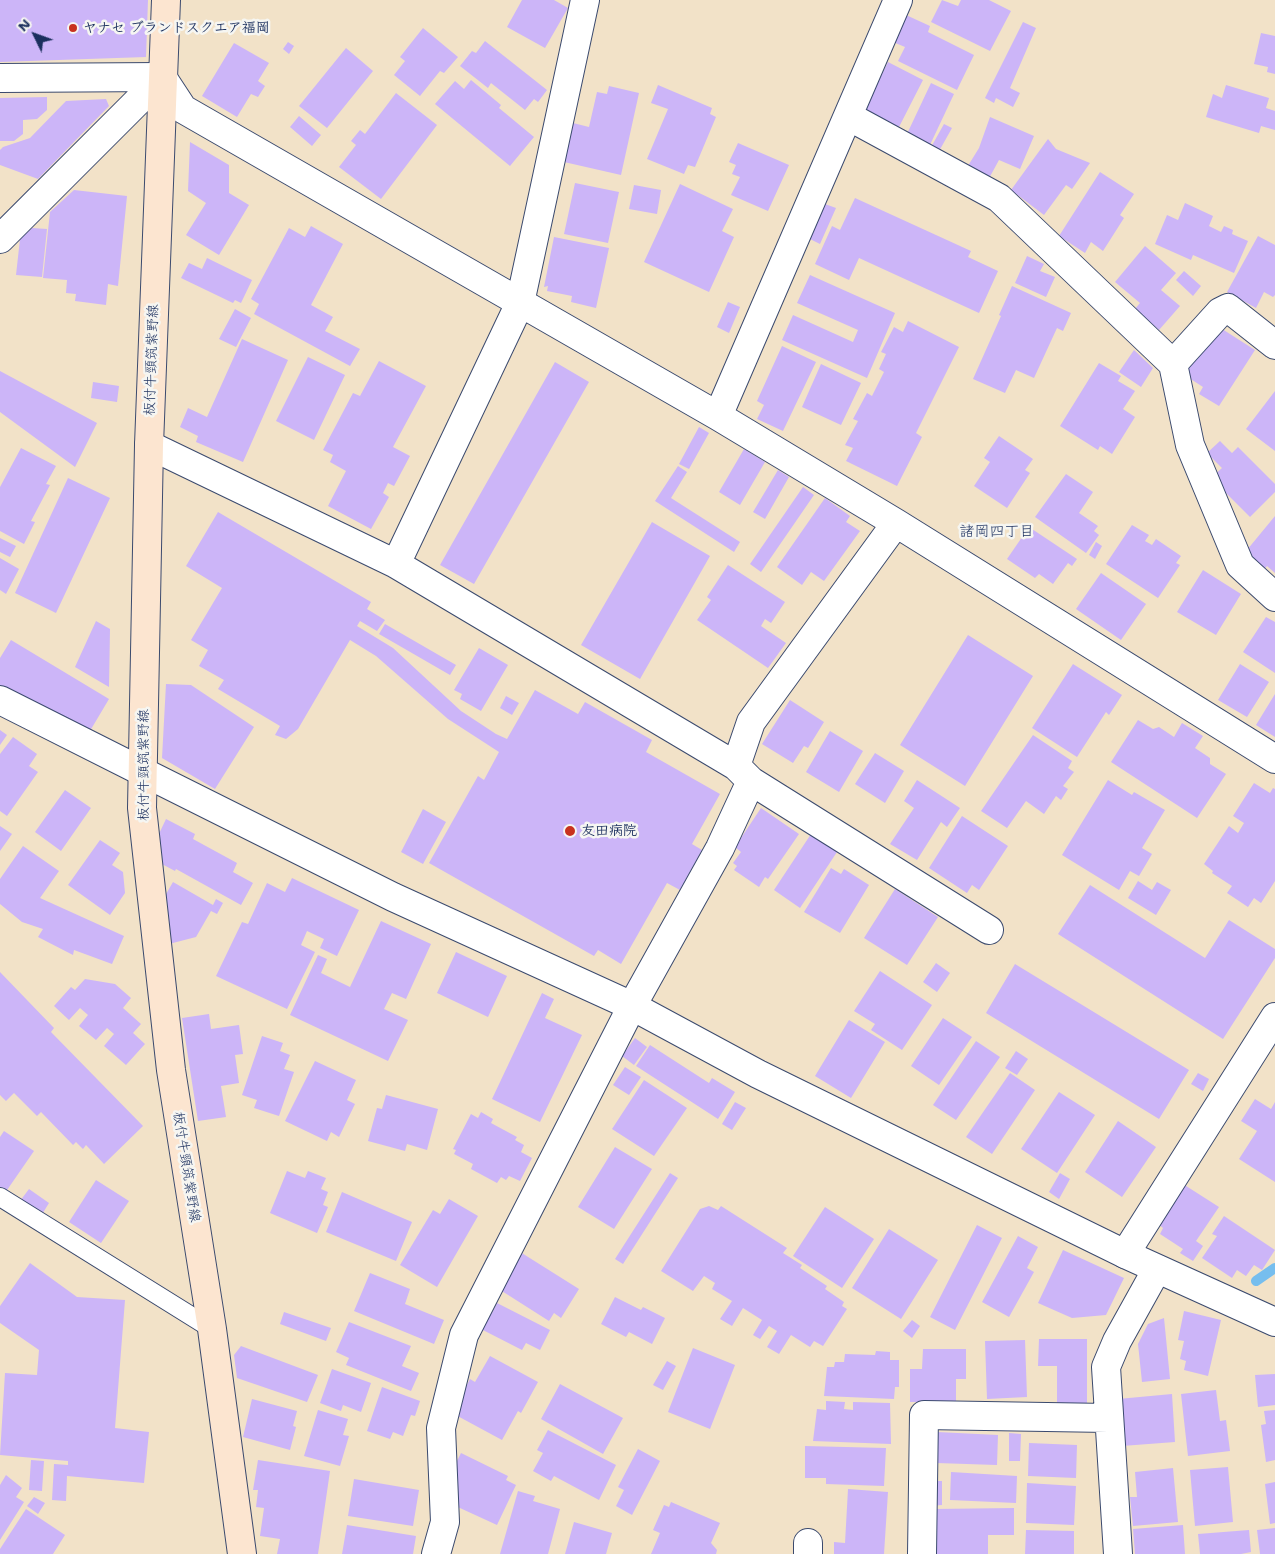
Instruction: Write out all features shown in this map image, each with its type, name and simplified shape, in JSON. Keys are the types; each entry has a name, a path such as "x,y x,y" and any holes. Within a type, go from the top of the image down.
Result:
{"main road":[{"name":"板付牛頸筑紫野線","path":"166,0 149,445 142,808 171,1070 212,1329 242,1554"}],"street":[{"path":"396,564 520,302 585,0"},
{"path":"718,416 898,0"},
{"path":"0,78 162,77"},
{"path":"0,239 162,77"},
{"path":"162,77 183,109 718,416 896,523 1275,759"},
{"path":"848,116 999,198 1173,364 1190,445 1240,565 1275,597"},
{"path":"1173,364 1220,312 1228,308 1275,345"},
{"path":"149,445 396,564 744,773 989,930"},
{"path":"436,1554 445,1522 441,1428 464,1335 632,1006 720,848 744,773 751,722 896,523"},
{"path":"0,700 393,897 632,1006 758,1074 1125,1254 1275,1322"},
{"path":"1125,1254 1275,1017"},
{"path":"1118,1554 1106,1366 1117,1341 1157,1269"},
{"path":"922,1554 924,1415 1108,1418"}],"lane":[{"path":"0,1197 212,1329"}],"building":[{"name":"ヤナセ ブランドスクエア福岡","path":"0,0 148,0 146,57 0,62"},
{"path":"522,0 554,0 568,8 545,48 507,27"},
{"path":"942,0 958,6 961,0 989,0 1011,11 990,51 931,22"},
{"path":"906,15 930,26 928,32 974,55 957,90 898,61 905,47 893,42"},
{"path":"1023,22 1036,28 1010,88 1020,93 1013,107 996,98 994,103 985,98"},
{"path":"423,28 458,57 444,73 440,71 420,96 394,75 405,61 400,57"},
{"path":"1261,33 1275,36 1275,74 1267,72 1268,67 1254,64"},
{"path":"485,41 547,90 538,102 534,99 525,110 491,83 488,88 460,66 472,51 476,53"},
{"path":"288,42 294,46 289,54 283,49"},
{"path":"234,43 269,63 258,81 265,86 258,97 251,94 237,117 202,96"},
{"path":"346,48 373,71 327,128 299,106"},
{"path":"888,62 923,80 899,127 864,110"},
{"path":"471,80 501,105 499,108 534,137 510,166 435,104 455,81 464,89"},
{"path":"931,83 954,94 929,147 906,136"},
{"path":"658,85 712,108 710,114 716,117 695,167 688,165 684,174 647,159 668,109 651,103"},
{"path":"1226,85 1269,98 1266,108 1275,111 1275,130 1261,126 1259,133 1206,117 1213,94 1222,98"},
{"path":"609,86 639,93 621,175 564,162 573,123 589,127 597,92 607,94"},
{"path":"396,93 437,125 381,199 339,167 356,145 351,141 360,130 365,134"},
{"path":"47,97 47,110 37,119 23,120 23,134 14,141 0,141 0,98"},
{"path":"106,99 109,106 38,179 0,165 0,150 3,147 30,138 66,101"},
{"path":"299,116 321,135 312,146 290,127"},
{"path":"990,117 1034,136 1020,169 999,160 987,182 966,169 979,148"},
{"path":"944,124 952,128 938,153 930,149"},
{"path":"1048,139 1056,149 1090,163 1072,189 1066,185 1044,215 1011,190"},
{"path":"190,142 229,165 229,193 249,205 219,255 186,235 206,203 188,191"},
{"path":"738,143 789,165 768,211 731,195 740,177 732,174 736,165 729,162"},
{"path":"1100,172 1134,194 1120,215 1124,218 1103,251 1091,242 1085,253 1059,236"},
{"path":"575,183 619,192 608,243 564,234"},
{"path":"680,184 733,209 722,231 734,237 709,292 644,262"},
{"path":"634,185 661,190 657,214 629,209"},
{"path":"74,190 127,196 118,286 108,284 106,305 75,301 76,294 66,293 67,280 43,278 50,212"},
{"path":"855,198 971,251 968,257 998,271 979,313 859,258 849,280 815,264 832,226 840,230"},
{"path":"1185,203 1213,216 1209,226 1221,232 1224,226 1233,230 1232,234 1248,241 1234,273 1193,255 1191,260 1155,244 1167,215 1178,220"},
{"path":"825,204 836,208 820,244 810,239"},
{"path":"311,226 343,244 311,305 333,317 325,331 360,349 350,366 254,314 259,304 251,299 289,228 305,237"},
{"path":"32,228 47,229 42,277 16,275 20,239"},
{"path":"1258,236 1275,245 1275,295 1273,297 1264,292 1256,308 1227,292"},
{"path":"554,237 609,248 596,308 571,302 572,296 547,291 548,286 544,287"},
{"path":"1145,246 1176,273 1161,290 1180,306 1159,330 1135,309 1140,303 1115,282"},
{"path":"1027,256 1044,264 1040,271 1055,277 1046,297 1015,283"},
{"path":"207,258 252,280 241,303 235,300 233,303 181,278 189,263 202,269"},
{"path":"1184,271 1201,286 1193,296 1176,280"},
{"path":"810,275 895,313 867,378 782,340 793,315 853,342 858,330 797,303"},
{"path":"1012,286 1071,313 1063,331 1057,328 1034,378 1016,370 1005,393 973,379"},
{"path":"728,302 740,307 729,333 717,327"},
{"path":"235,309 251,318 236,347 219,339"},
{"path":"908,321 959,347 916,433 922,437 897,486 846,461 853,448 845,445 858,421 853,419 867,393 872,396 884,372 879,369 886,354 881,352 894,327 903,332"},
{"path":"1219,327 1255,350 1219,406 1199,394 1203,387 1186,376 1183,368"},
{"path":"242,339 288,360 243,462 196,442 198,436 180,427 188,408 207,417"},
{"path":"782,346 816,362 783,431 757,419 764,405 757,401"},
{"path":"1134,350 1153,368 1141,387 1119,372"},
{"path":"308,357 345,375 314,440 276,421"},
{"path":"379,361 426,386 393,447 410,456 394,486 388,483 383,493 389,497 371,529 328,506 346,471 330,462 333,455 323,450 353,393 360,396"},
{"path":"555,362 589,382 474,584 440,565"},
{"path":"1099,363 1121,376 1118,381 1135,391 1123,409 1135,417 1112,454 1100,446 1098,450 1060,426"},
{"path":"821,364 861,383 841,425 802,407"},
{"path":"0,371 97,423 75,467 0,412"},
{"path":"93,382 119,386 117,402 91,398"},
{"path":"1275,391 1275,451 1246,429"},
{"path":"699,427 709,433 689,469 679,464"},
{"path":"999,436 1033,459 1025,470 1030,473 1007,508 974,486 990,462 984,458"},
{"path":"1220,441 1232,453 1238,447 1275,484 1275,492 1250,517 1211,478 1222,468 1207,453"},
{"path":"21,448 56,466 46,484 50,485 31,521 35,522 24,544 0,531 0,487"},
{"path":"744,449 765,462 740,505 719,492"},
{"path":"678,466 687,472 671,498 740,542 734,552 655,501"},
{"path":"778,470 789,477 765,519 753,512"},
{"path":"1066,474 1093,492 1079,513 1098,526 1094,531 1099,535 1086,553 1035,517"},
{"path":"68,478 110,498 56,613 15,593"},
{"path":"803,487 814,495 761,572 750,564"},
{"path":"825,498 850,516 846,522 860,531 824,581 811,572 802,585 777,567"},
{"path":"218,512 371,602 367,609 385,620 377,631 360,621 357,626 393,648 461,711 496,734 507,739 535,690 578,714 585,702 652,740 646,752 720,794 692,844 702,850 680,890 667,883 621,964 598,950 594,956 429,863 478,776 484,780 499,752 448,719 376,656 350,640 298,729 286,739 275,735 280,726 218,689 224,680 199,666 208,650 191,640 222,588 186,566"},
{"path":"1275,516 1275,573 1267,566 1262,572 1242,556"},
{"path":"652,522 710,556 640,679 581,645"},
{"path":"1132,525 1149,535 1145,541 1152,545 1156,539 1181,556 1176,563 1180,565 1158,598 1106,564"},
{"path":"1029,527 1077,559 1072,566 1068,563 1053,584 1039,574 1035,578 1007,559"},
{"path":"0,538 16,546 10,557 0,552"},
{"path":"1096,542 1102,546 1095,559 1089,555"},
{"path":"0,558 19,569 6,594 0,590"},
{"path":"728,565 785,602 771,623 765,619 761,626 786,643 768,668 697,620 711,600 707,597"},
{"path":"1203,570 1241,594 1216,635 1177,612"},
{"path":"1101,573 1146,604 1121,640 1076,609"},
{"path":"1266,617 1275,622 1275,673 1243,652"},
{"path":"96,621 110,629 109,687 75,667"},
{"path":"385,624 456,665 450,675 379,634"},
{"path":"968,635 1033,676 965,786 900,745"},
{"path":"11,640 109,699 87,736 0,685 0,658"},
{"path":"479,648 508,665 481,711 460,699 462,694 454,690"},
{"path":"1073,664 1122,695 1109,715 1106,712 1077,757 1032,728"},
{"path":"1240,664 1269,682 1247,717 1218,700"},
{"path":"166,684 191,685 254,727 215,789 162,758"},
{"path":"1275,694 1275,737 1256,725"},
{"path":"506,696 519,703 512,715 500,708"},
{"path":"790,700 824,722 808,748 804,746 793,763 762,744"},
{"path":"1138,720 1153,729 1159,727 1174,737 1182,723 1203,736 1195,748 1210,758 1210,764 1226,774 1197,818 1111,762"},
{"path":"0,730 7,735 0,745"},
{"path":"830,731 863,751 839,792 806,772"},
{"path":"1033,735 1072,761 1068,768 1074,772 1063,786 1068,789 1061,800 1056,796 1044,814 1026,801 1007,828 981,811"},
{"path":"13,737 37,754 29,766 38,772 7,816 0,811 0,754"},
{"path":"875,753 904,771 885,803 855,784"},
{"path":"917,780 960,808 947,827 941,822 917,860 890,844 914,808 904,801"},
{"path":"1108,780 1132,795 1134,792 1165,810 1142,848 1152,854 1139,876 1130,871 1119,890 1062,855"},
{"path":"1254,783 1270,793 1273,788 1275,789 1275,881 1261,903 1254,898 1248,907 1227,893 1232,886 1212,873 1213,871 1204,864 1229,826 1238,833 1244,823 1233,816"},
{"path":"65,790 91,808 61,851 35,832"},
{"path":"761,808 799,834 768,879 765,877 759,887 734,870 737,866 733,863 741,852 735,847"},
{"path":"423,809 446,822 423,864 401,852"},
{"path":"962,816 1008,846 979,890 972,885 967,893 929,868"},
{"path":"166,819 195,834 193,839 237,863 233,872 253,883 241,905 176,869 175,871 160,863 157,838"},
{"path":"0,826 12,834 0,851"},
{"path":"811,834 837,852 800,908 774,890"},
{"path":"100,840 120,853 112,865 123,872 125,893 110,915 68,885"},
{"path":"23,846 59,871 40,898 124,936 112,964 74,950 73,955 38,937 43,929 22,922 0,904 0,879"},
{"path":"831,868 841,874 844,869 869,885 840,933 804,912"},
{"path":"292,878 359,910 337,956 320,948 324,939 307,931 301,945 315,952 287,1009 216,976 242,922 248,924 267,883 285,892"},
{"path":"1138,881 1152,890 1157,882 1171,890 1156,915 1128,898"},
{"path":"173,882 213,905 216,899 223,903 217,914 211,911 196,937 169,944 162,901"},
{"path":"1090,885 1205,958 1229,920 1275,949 1275,958 1223,1039 1058,934"},
{"path":"895,889 938,917 907,965 864,938"},
{"path":"381,921 431,944 406,999 392,993 384,1009 408,1020 388,1061 290,1015 318,955 327,959 321,973 350,987"},
{"path":"456,952 507,976 488,1017 437,993"},
{"path":"936,963 950,973 937,992 923,982"},
{"path":"1015,964 1189,1070 1159,1119 986,1013"},
{"path":"880,971 932,1005 902,1050 871,1030 875,1024 854,1011"},
{"path":"0,972 54,1028 51,1032 143,1126 104,1164 86,1145 83,1149 76,1142 73,1145 41,1112 37,1116 14,1093 6,1101 0,1095"},
{"path":"85,979 115,984 131,998 123,1008 141,1024 133,1033 145,1044 126,1065 104,1046 114,1034 107,1028 96,1040 79,1026 88,1015 80,1008 69,1020 54,1006 71,987 75,990"},
{"path":"542,993 554,999 545,1018 582,1035 540,1122 492,1099"},
{"path":"209,1014 211,1029 239,1025 243,1054 235,1055 239,1083 221,1086 226,1117 198,1121 182,1018"},
{"path":"943,1018 972,1037 939,1085 911,1066"},
{"path":"849,1020 885,1042 851,1098 815,1076"},
{"path":"262,1036 283,1043 280,1051 290,1055 284,1069 294,1072 279,1116 254,1108 257,1100 242,1095"},
{"path":"635,1038 647,1047 634,1065 622,1056"},
{"path":"976,1041 1000,1057 956,1120 933,1105"},
{"path":"650,1045 709,1083 712,1078 735,1092 718,1119 636,1066"},
{"path":"1016,1051 1028,1059 1017,1075 1005,1068"},
{"path":"315,1061 356,1080 347,1100 355,1104 339,1137 331,1132 327,1141 285,1121"},
{"path":"625,1067 641,1077 629,1095 613,1085"},
{"path":"1010,1073 1035,1090 992,1154 966,1137"},
{"path":"1198,1073 1209,1079 1203,1091 1191,1084"},
{"path":"644,1080 687,1108 654,1156 612,1129"},
{"path":"1059,1092 1095,1115 1057,1173 1021,1149"},
{"path":"386,1095 438,1109 427,1150 407,1144 405,1151 368,1141 377,1108 382,1109"},
{"path":"1255,1099 1271,1109 1275,1102 1275,1182 1239,1159 1257,1131 1241,1121"},
{"path":"735,1102 746,1108 732,1130 722,1124"},
{"path":"481,1112 493,1119 491,1123 517,1137 515,1140 524,1145 521,1152 532,1158 520,1181 509,1176 506,1180 501,1177 497,1183 471,1169 473,1164 454,1154 456,1150 453,1149 471,1114 478,1118"},
{"path":"1118,1121 1156,1147 1122,1197 1085,1172"},
{"path":"4,1131 34,1151 5,1193 0,1190 0,1137"},
{"path":"615,1147 652,1169 614,1229 578,1207"},
{"path":"287,1171 305,1178 308,1171 326,1178 321,1189 328,1192 323,1205 328,1207 317,1233 270,1213"},
{"path":"670,1173 678,1178 623,1264 615,1259"},
{"path":"1060,1173 1070,1179 1059,1199 1049,1192"},
{"path":"96,1180 129,1201 101,1243 69,1222"},
{"path":"1183,1184 1219,1207 1196,1241 1203,1246 1193,1261 1180,1253 1183,1249 1160,1234 1163,1228 1158,1224"},
{"path":"29,1189 49,1203 41,1216 20,1201"},
{"path":"342,1192 412,1222 396,1261 326,1232"},
{"path":"449,1199 478,1216 437,1287 400,1265 433,1210 440,1214"},
{"path":"709,1206 718,1210 721,1206 787,1248 783,1253 802,1265 800,1268 827,1286 825,1289 844,1302 842,1306 847,1309 823,1346 814,1341 810,1347 791,1335 779,1354 767,1347 777,1331 769,1326 760,1339 753,1335 762,1320 743,1308 732,1326 720,1319 732,1301 712,1289 715,1283 704,1276 693,1291 661,1271 700,1209"},
{"path":"825,1207 874,1239 842,1288 793,1256"},
{"path":"1224,1216 1275,1250 1262,1270 1254,1265 1246,1276 1237,1270 1232,1278 1202,1258 1217,1236 1212,1234"},
{"path":"977,1225 1002,1238 955,1330 930,1317"},
{"path":"889,1229 938,1260 901,1319 852,1288"},
{"path":"1018,1236 1038,1247 1027,1268 1034,1272 1009,1317 982,1302"},
{"path":"517,1250 579,1289 561,1318 554,1313 549,1321 494,1286"},
{"path":"1063,1250 1124,1278 1106,1315 1072,1318 1038,1303"},
{"path":"30,1263 77,1297 125,1300 115,1428 149,1432 144,1483 67,1476 66,1501 52,1500 54,1464 68,1465 68,1461 0,1455 5,1373 37,1375 39,1350 0,1323 0,1306"},
{"path":"370,1273 410,1289 405,1304 444,1320 434,1344 354,1311"},
{"path":"615,1297 641,1310 643,1307 665,1318 652,1344 629,1332 626,1337 601,1324"},
{"path":"497,1303 550,1330 540,1350 526,1343 522,1350 479,1328 488,1311 492,1313"},
{"path":"1184,1311 1221,1320 1208,1376 1184,1370 1186,1361 1180,1359 1184,1341 1178,1340"},
{"path":"284,1312 331,1328 326,1341 280,1324"},
{"path":"1164,1318 1170,1379 1142,1382 1138,1344 1148,1324"},
{"path":"912,1320 920,1326 912,1338 903,1331"},
{"path":"349,1322 411,1346 402,1366 419,1373 411,1391 346,1365 349,1358 336,1352"},
{"path":"1039,1339 1087,1339 1087,1403 1057,1403 1057,1366 1038,1366"},
{"path":"1025,1340 1027,1397 987,1399 985,1341"},
{"path":"241,1346 318,1375 307,1402 237,1378 234,1355"},
{"path":"693,1348 735,1365 710,1429 668,1412"},
{"path":"923,1349 966,1349 966,1379 956,1379 956,1402 910,1402 910,1369 922,1369"},
{"path":"876,1351 890,1352 890,1360 899,1360 899,1387 895,1387 894,1399 824,1396 827,1367 834,1367 835,1362 844,1362 845,1354 875,1355"},
{"path":"490,1356 538,1382 521,1413 518,1411 502,1440 452,1413 470,1379 475,1382"},
{"path":"667,1361 676,1366 663,1390 653,1385"},
{"path":"332,1369 371,1383 361,1412 343,1405 341,1411 320,1403"},
{"path":"1275,1374 1275,1405 1258,1407 1255,1375"},
{"path":"560,1384 623,1418 603,1454 541,1419"},
{"path":"382,1387 420,1401 415,1416 411,1415 403,1436 393,1432 390,1439 367,1431"},
{"path":"1216,1390 1220,1421 1226,1420 1230,1451 1188,1456 1181,1394"},
{"path":"1172,1394 1175,1442 1122,1446 1118,1399"},
{"path":"252,1399 297,1411 293,1426 296,1427 290,1450 243,1437"},
{"path":"826,1401 845,1402 844,1409 853,1410 853,1402 890,1403 891,1444 813,1441 817,1409 826,1410"},
{"path":"318,1410 348,1419 343,1435 349,1436 340,1466 304,1456"},
{"path":"1275,1410 1275,1460 1266,1462 1261,1425 1266,1424 1264,1411"},
{"path":"548,1430 616,1465 599,1500 554,1476 551,1481 533,1471 543,1453 537,1450"},
{"path":"937,1432 998,1435 997,1465 936,1463"},
{"path":"1009,1433 1021,1434 1020,1461 1009,1461"},
{"path":"1029,1443 1077,1445 1076,1478 1028,1476"},
{"path":"805,1446 886,1448 884,1486 826,1484 826,1478 805,1478"},
{"path":"638,1449 660,1461 632,1515 616,1506 624,1490 618,1487"},
{"path":"461,1453 508,1476 506,1480 516,1485 497,1525 449,1503 453,1469"},
{"path":"31,1460 44,1461 42,1491 29,1490"},
{"path":"258,1460 330,1471 318,1554 277,1554 280,1539 260,1536 264,1508 256,1507 258,1490 253,1490"},
{"path":"1228,1467 1233,1522 1195,1526 1190,1470"},
{"path":"1173,1468 1178,1522 1133,1526 1130,1497 1137,1497 1135,1472"},
{"path":"951,1472 1017,1476 1016,1503 950,1500"},
{"path":"6,1475 22,1488 16,1497 24,1502 0,1540 0,1485"},
{"path":"354,1479 419,1490 413,1526 348,1516"},
{"path":"929,1481 942,1481 942,1505 929,1506"},
{"path":"1275,1482 1275,1523 1270,1524 1265,1484"},
{"path":"1027,1483 1076,1486 1074,1525 1026,1523"},
{"path":"848,1489 888,1492 884,1554 834,1554 834,1542 845,1543"},
{"path":"518,1491 535,1496 533,1501 560,1509 548,1554 500,1554"},
{"path":"34,1497 45,1503 38,1514 27,1506"},
{"path":"671,1502 720,1523 711,1543 717,1550 716,1554 651,1554 660,1533 653,1530 664,1505 669,1507"},
{"path":"1014,1508 1014,1535 988,1535 988,1554 935,1554 934,1509"},
{"path":"26,1509 65,1535 53,1554 0,1554 0,1549"},
{"path":"574,1522 612,1533 606,1554 565,1554"},
{"path":"347,1525 416,1536 413,1554 342,1554"},
{"path":"1183,1525 1185,1554 1135,1554 1133,1529"},
{"path":"1275,1528 1275,1554 1260,1554 1257,1530"},
{"path":"1026,1530 1074,1531 1074,1554 1025,1554"},
{"path":"1249,1530 1251,1552 1241,1554 1200,1554 1198,1534"}],"waterway":[{"path":"1256,1281 1275,1268"}],"place":[{"name":"ヤナセ ブランドスクエア福岡","path":"73,28"},
{"name":"友田病院","path":"570,831"}],"district":[{"name":"諸岡四丁目","path":"997,532"}]}
